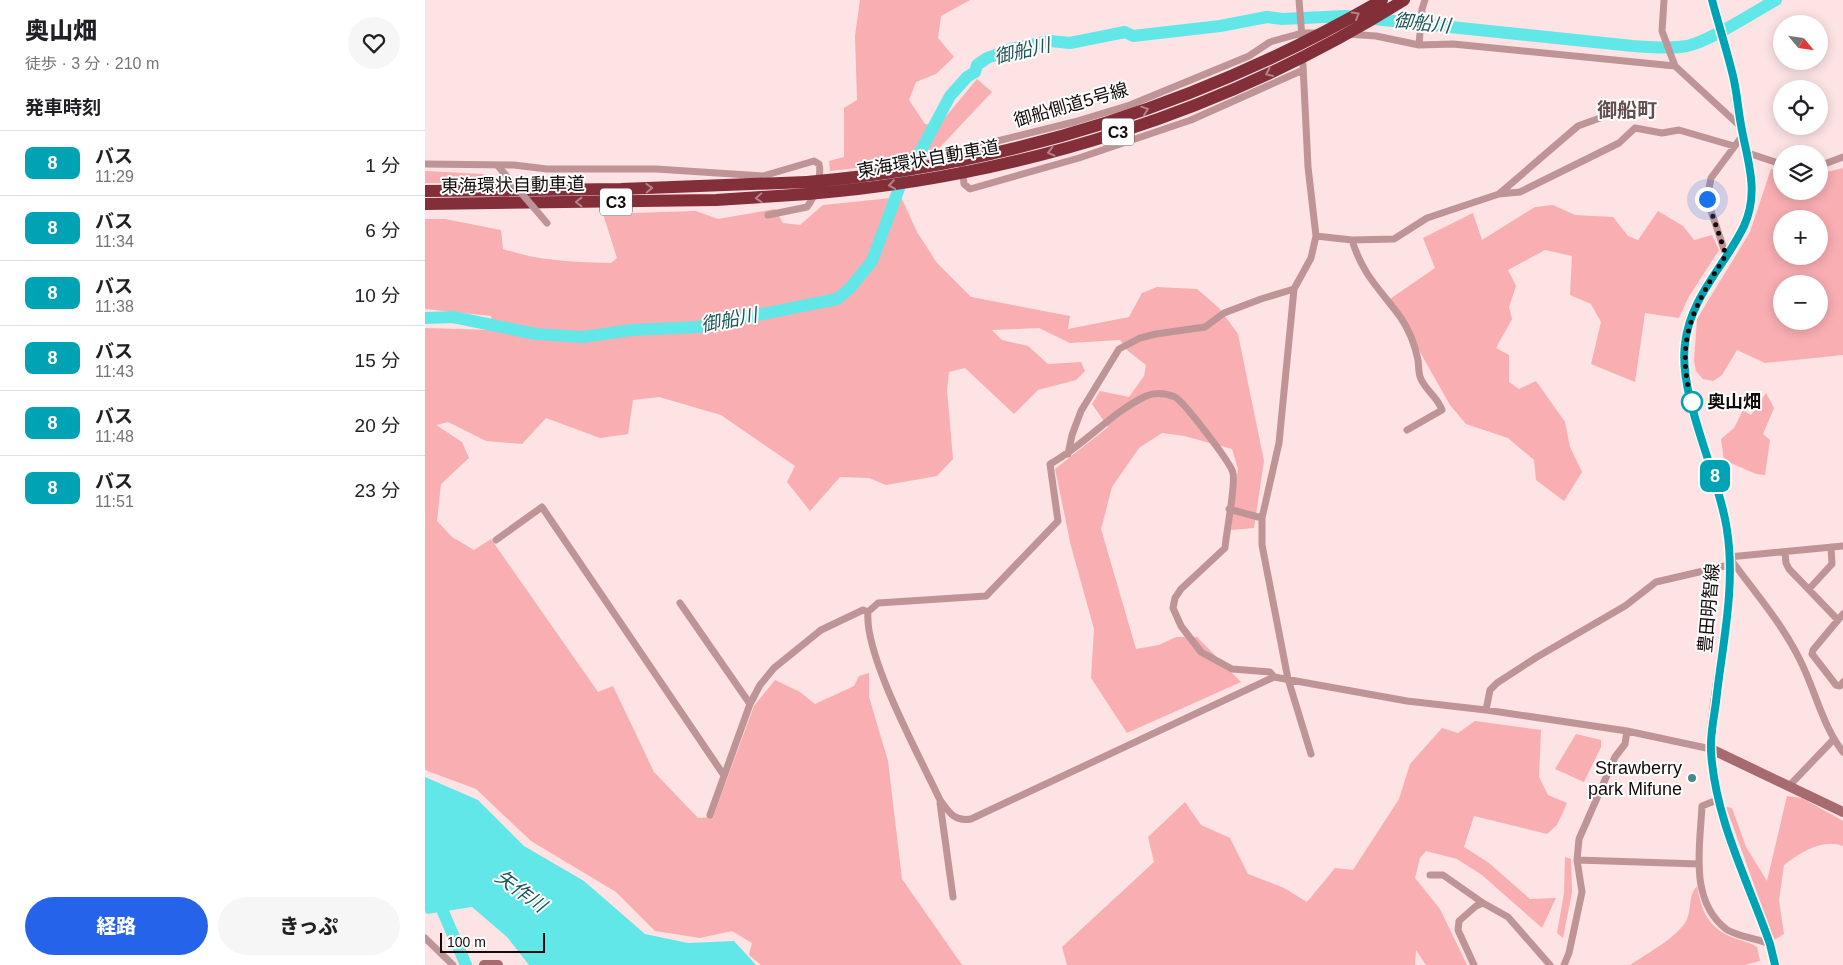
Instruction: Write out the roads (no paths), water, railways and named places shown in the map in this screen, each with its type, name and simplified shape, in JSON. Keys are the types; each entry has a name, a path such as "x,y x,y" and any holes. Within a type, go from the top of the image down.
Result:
{"highway":[{"name":"東海環状自動車道","path":"425,204 716,200 807,188 958,162 1085,130 1161,104 1240,73 1301,45 1382,0"},
{"name":"東海環状自動車道","path":"425,191 807,188 897,184 960,173 1048,153 1118,132 1175,112 1289,64 1332,43 1404,0"}],"main road":[{"name":"豊田明智線","path":"1712,0 1734,78 1742,131 1748,153 1753,181 1751,209 1743,227 1697,302 1690,320 1685,344 1685,370 1698,424 1717,484 1727,531 1729,599 1711,750 1717,800 1770,944 1775,965"}],"street":[{"path":"1420,43 1422,9 1425,0"},
{"path":"1665,0 1663,35 1675,66 1742,131 1734,146 1711,178 1707,199 1726,255"},
{"path":"1299,1 1308,167 1316,236 1311,258 1294,289 1279,443 1262,518 1262,545 1288,679 1311,754"},
{"name":"御船側道5号線","path":"1303,70 1191,120 1079,158 971,189 965,184 961,150 1074,122 1130,105 1249,56 1270,42 1302,31 1376,36 1420,43 1453,44 1675,66"},
{"path":"1188,81 1191,120"},
{"path":"1499,194 1578,126 1600,118"},
{"path":"1074,122 1079,158"},
{"path":"1316,236 1351,240 1394,239 1427,218 1499,194 1520,192 1619,143 1635,128 1662,133 1679,130 1734,146"},
{"path":"1748,153 1773,161"},
{"path":"1828,163 1843,157"},
{"path":"425,164 514,165 562,170 656,169 763,176 814,161 819,164 821,171 811,202 807,207 768,215"},
{"path":"498,166 547,223"},
{"path":"1351,240 1358,260 1367,276 1401,318 1409,332 1419,361 1422,382 1439,400 1442,410 1407,430"},
{"path":"1068,454 1081,411 1119,350 1140,338 1205,327 1224,314 1261,299 1294,289"},
{"path":"1274,677 1270,672 1232,669 1201,652 1181,626 1173,608 1175,598 1181,589 1225,548 1233,473 1225,457 1177,398 1159,392 1147,396 1120,413 1068,454 1050,464 1057,521 987,596 878,604 868,612 867,624 881,674 940,800 955,818 971,819 1274,677 1407,701 1486,710 1627,731 1711,750 1843,812"},
{"path":"496,540 542,507 723,774"},
{"path":"1229,509 1262,518"},
{"path":"1486,710 1490,690 1497,683 1537,657 1625,606 1656,582 1729,561 1785,552 1843,546"},
{"path":"1809,589 1832,564 1831,547"},
{"path":"1785,552 1786,563 1789,569 1841,617 1811,654 1836,685 1840,686 1843,682"},
{"path":"1729,561 1788,637 1801,660 1833,740 1843,752"},
{"path":"679,604 750,704"},
{"path":"710,815 723,774 750,704 759,686 774,668 821,630 863,610 868,612"},
{"path":"1564,965 1582,892 1577,860 1579,838 1615,757 1625,744 1627,731"},
{"path":"1789,786 1833,740"},
{"path":"940,800 953,897"},
{"path":"1717,800 1702,806 1699,864 1702,893 1711,913 1728,930 1770,944"},
{"path":"1577,860 1699,864"},
{"path":"1430,875 1443,875 1483,903 1508,917 1550,965"},
{"path":"1474,965 1458,930 1459,921 1476,906 1483,903"},
{"path":"425,938 453,965"}],"water":[{"name":"矢作川","path":"425,777 478,800 524,846 584,881 645,934 688,943 734,941 756,965 529,965 507,937 472,907 427,914 425,911"}],"waterway":[{"name":"御船川","path":"425,318 453,317 536,334 583,337 632,330 698,327 837,299 850,288 872,261 904,175 912,167 950,96 967,77 975,72 977,65 987,58 1011,49 1050,41 1070,43 1125,32 1133,36 1220,26 1267,17 1282,19 1345,16 1660,48 1687,46 1697,43 1732,26 1776,0"},
{"path":"425,870 466,965"}],"place":[{"name":"奥山畑","path":"1692,402"},
{"name":"Strawberry park Mifune","path":"1692,778"}],"district":[{"name":"御船町","path":"1627,110"}]}
